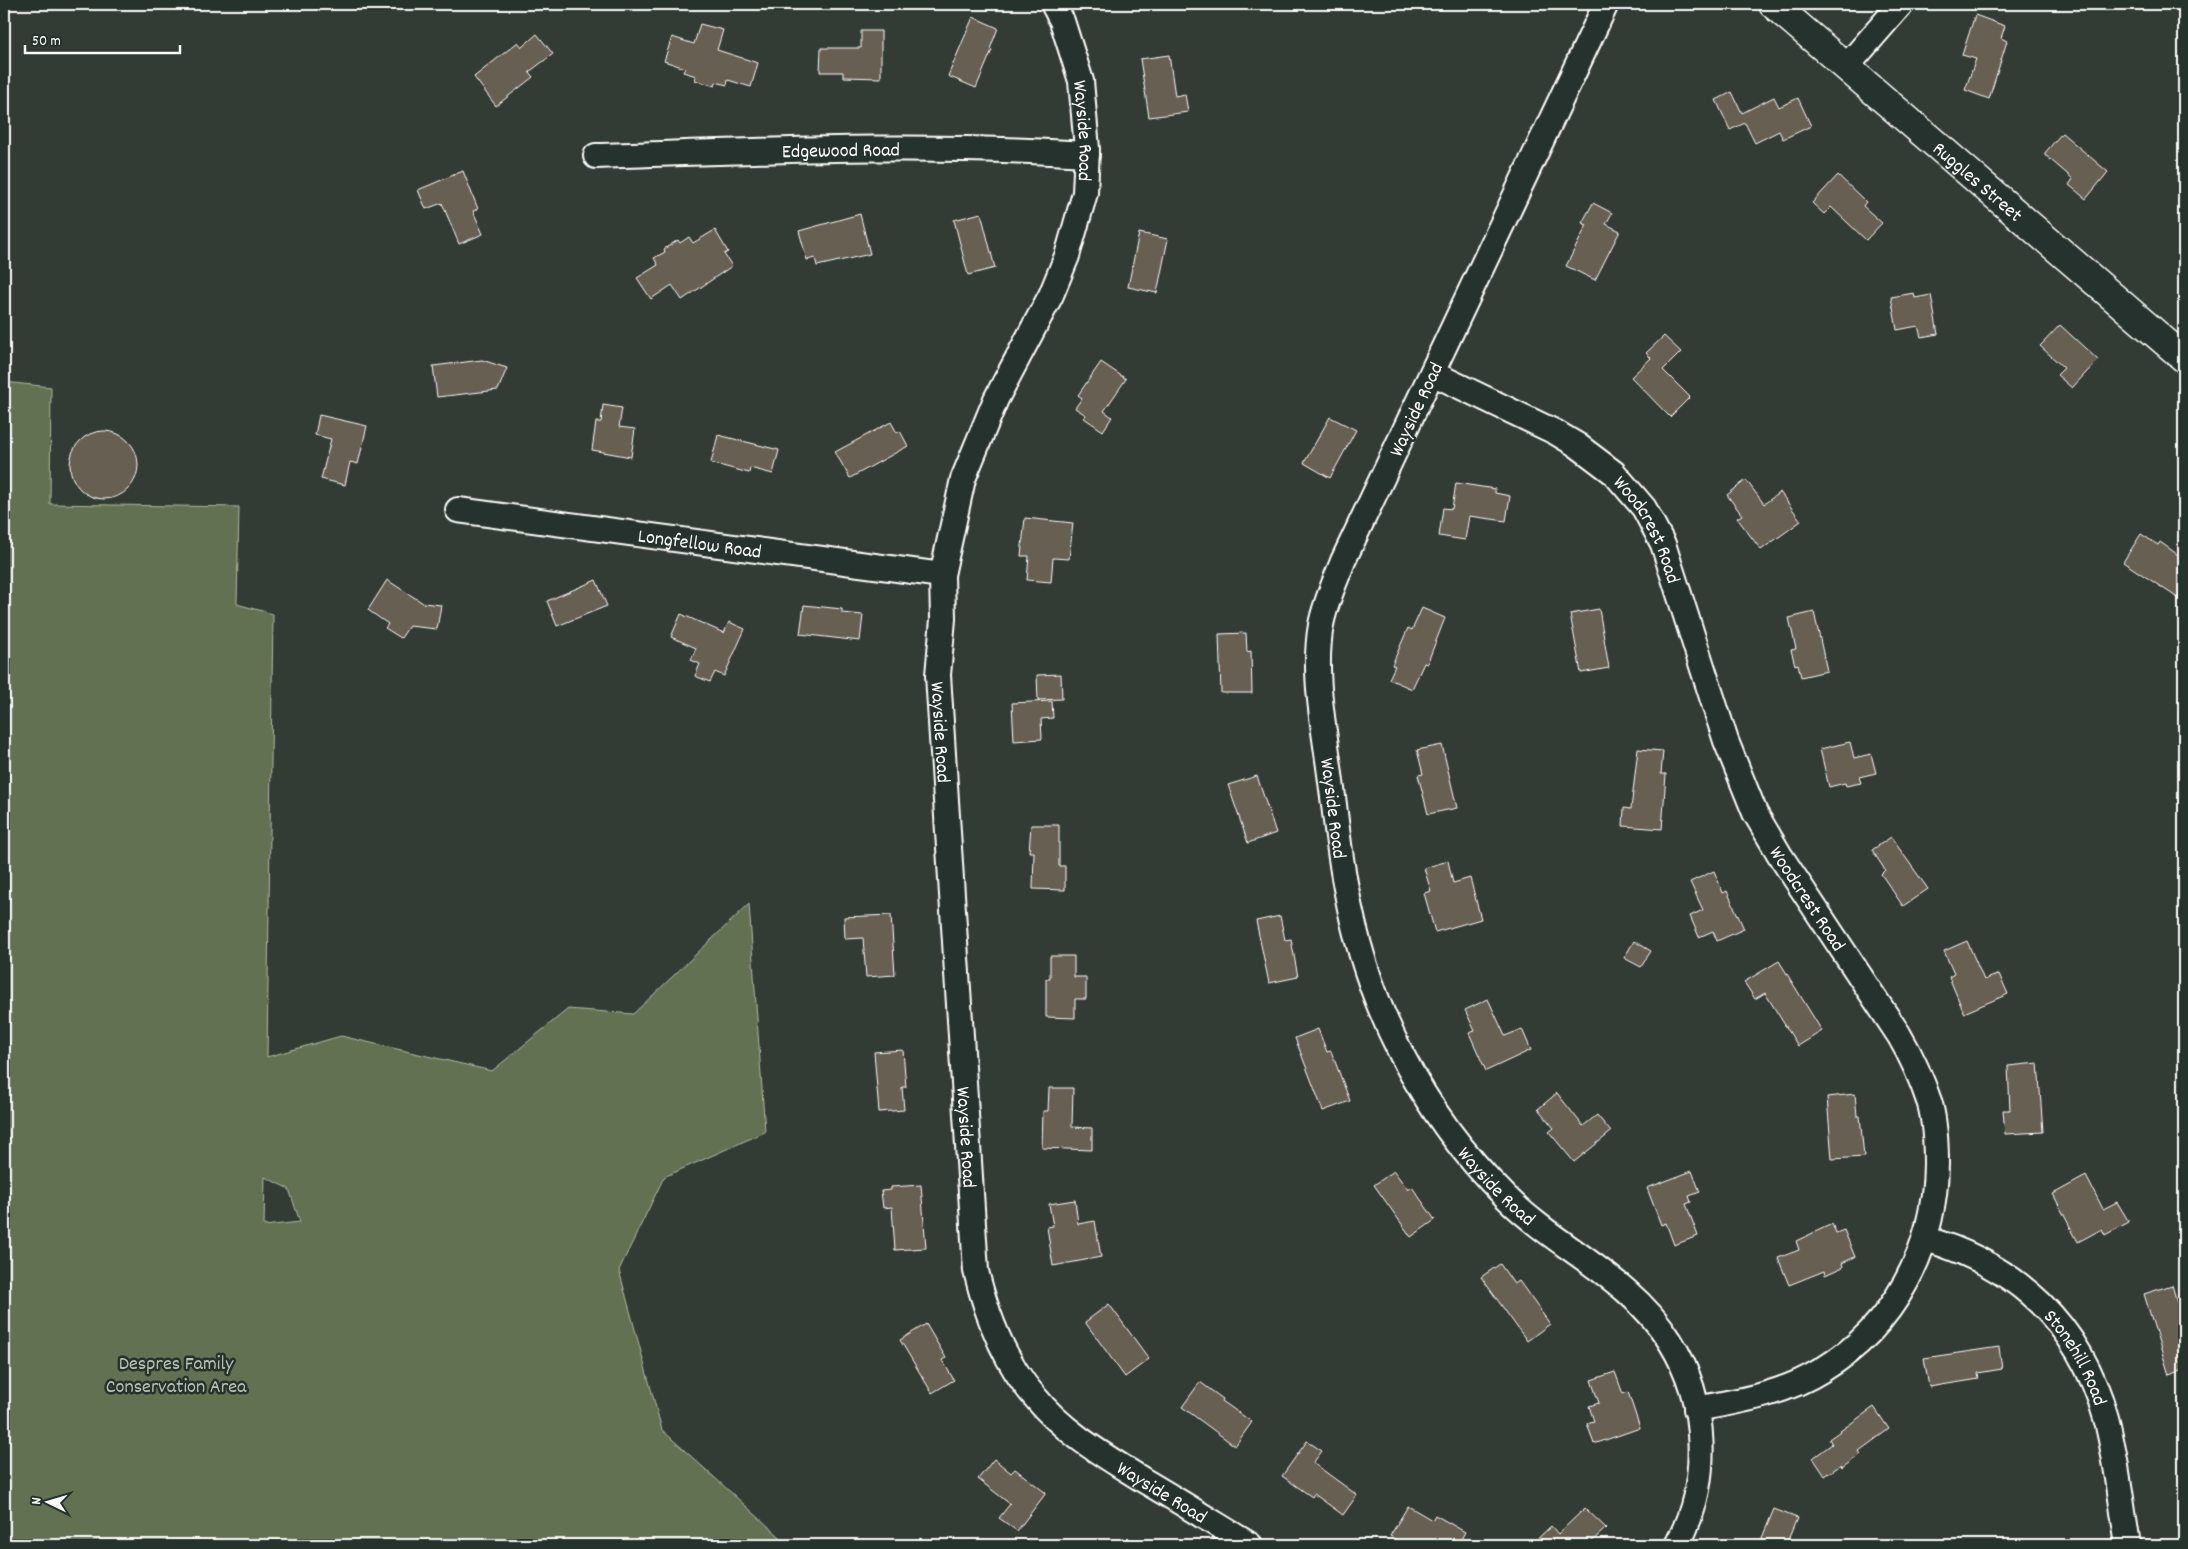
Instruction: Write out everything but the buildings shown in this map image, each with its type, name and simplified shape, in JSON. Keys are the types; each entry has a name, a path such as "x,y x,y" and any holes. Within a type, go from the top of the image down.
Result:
{"street":[{"name":"Wayside Road","path":"1053,4 1062,21 1081,81 1087,154 1085,194 1067,256 1051,295 996,399 963,479 942,575 943,619 938,685 976,1271 985,1305 1014,1369 1035,1398 1061,1424 1090,1446 1250,1545"},
{"name":"Wayside Road","path":"1606,4 1343,561 1329,596 1321,626 1319,685 1346,888 1356,932 1387,1027 1406,1067 1454,1137 1508,1199 1544,1230 1635,1297 1654,1318 1671,1342 1684,1368 1696,1409 1700,1451 1698,1480 1692,1508 1677,1545"},
{"name":"Ruggles Street","path":"1773,4 2184,358"},
{"path":"1847,66 1901,4"},
{"name":"Edgewood Road","path":"596,156 861,149 1022,150 1087,154"},
{"name":"Woodcrest Road","path":"1432,374 1555,432 1577,445 1614,473 1644,508 1655,526 1671,566 1734,765 1755,813 1780,857 1899,1035 1912,1057 1930,1106 1936,1157 1933,1210 1926,1239 1914,1266 1890,1306 1859,1342 1841,1358 1801,1382 1758,1397 1696,1409"},
{"name":"Longfellow Road","path":"458,510 942,575"},
{"name":"Stonehill Road","path":"1926,1239 1953,1247 2002,1271 2022,1285 2073,1342 2087,1368 2106,1418 2128,1545"}],"green space":[{"name":"Despres Family Conservation Area","path":"4,382 51,387 50,504 239,507 237,604 273,614 267,1057 341,1036 492,1071 568,1009 633,1014 749,904 765,1132 664,1177 619,1270 662,1430 789,1545 4,1545","holes":["265,1177 289,1189 300,1222 264,1226"]}]}
